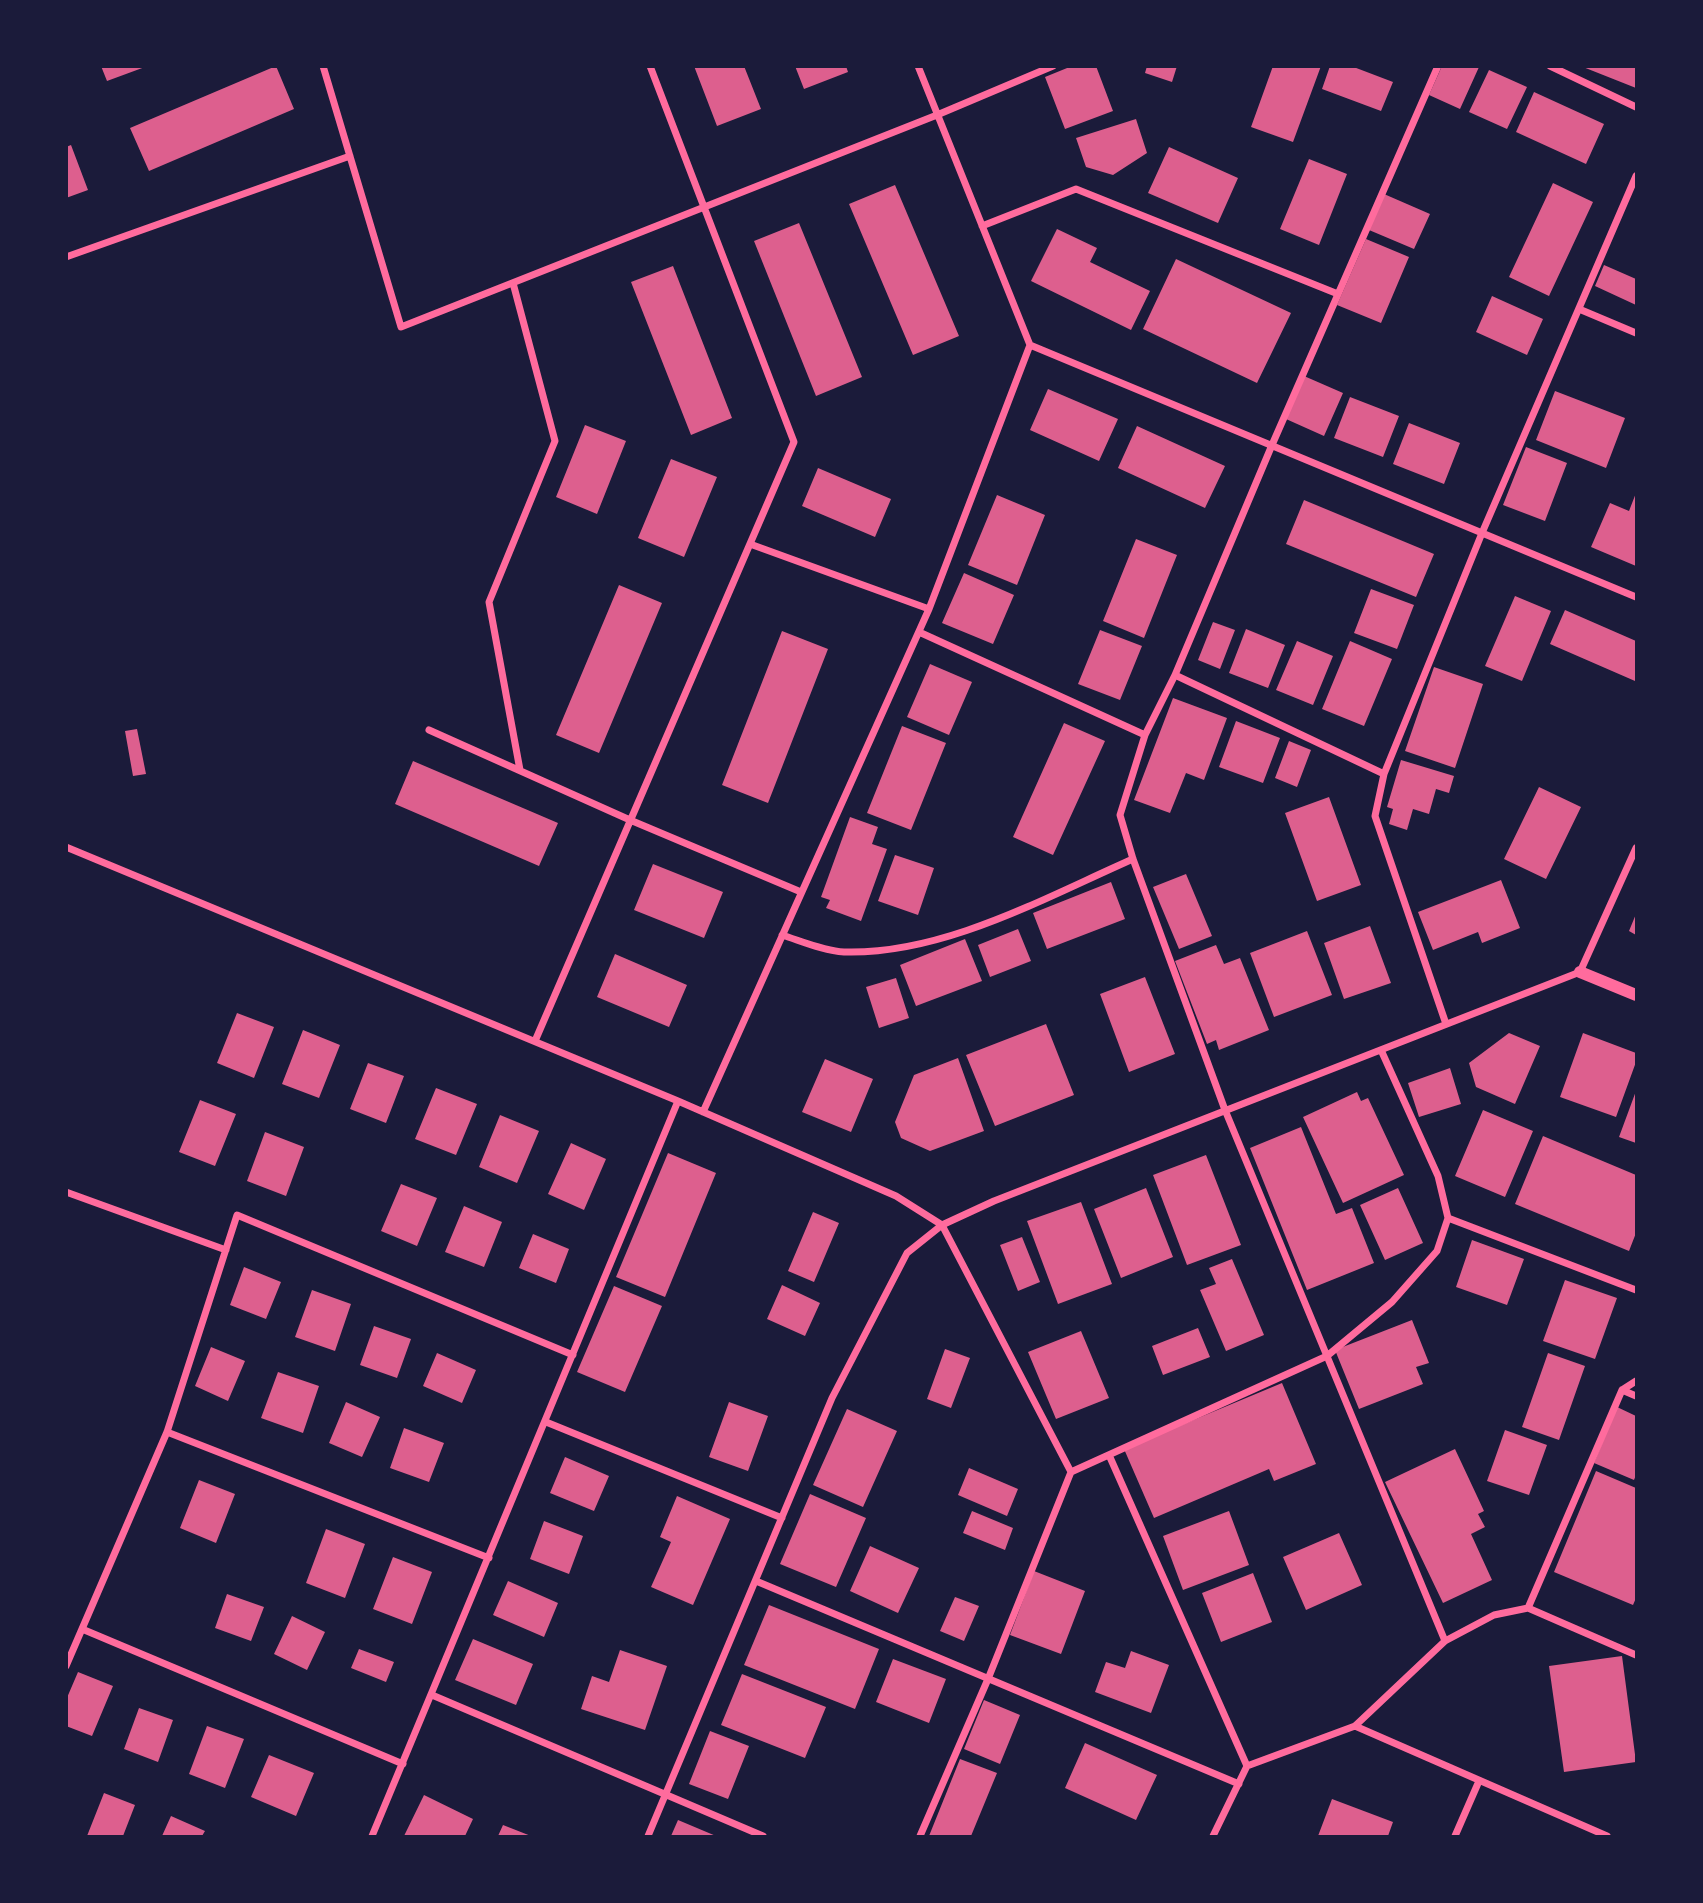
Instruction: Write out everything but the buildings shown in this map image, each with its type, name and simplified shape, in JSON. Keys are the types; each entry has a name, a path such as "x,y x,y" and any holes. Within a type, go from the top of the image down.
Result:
{"street":[{"path":"323,66 401,327 1053,66"},
{"path":"535,1041 794,442 650,66"},
{"path":"703,1112 929,609 1030,345 918,66"},
{"path":"1438,66 1175,675 1145,736 1119,815 1226,1110 1445,1641"},
{"path":"1550,66 1636,107"},
{"path":"66,257 350,156"},
{"path":"1446,1024 1375,816 1384,774 1482,533 1636,176"},
{"path":"982,226 1076,189 1338,294"},
{"path":"513,283 555,441 489,602 520,771"},
{"path":"1579,309 1636,333"},
{"path":"1030,345 1636,597"},
{"path":"750,544 929,609"},
{"path":"919,632 1145,736"},
{"path":"1175,675 1384,774"},
{"path":"429,730 630,820 801,892"},
{"path":"66,847 678,1101 896,1196 942,1225 1071,1472"},
{"path":"1580,972 1636,848"},
{"path":"782,935 842,952 903,948 958,935 1133,859"},
{"path":"648,1836 832,1398 907,1253 942,1225 994,1201 1580,972 1636,995"},
{"path":"919,1836 988,1679 1071,1472 1327,1356 1392,1302 1437,1251 1448,1218 1438,1176 1381,1050"},
{"path":"372,1836 678,1101"},
{"path":"66,1192 226,1250"},
{"path":"66,1666 167,1432 237,1215 573,1355"},
{"path":"1448,1218 1636,1290"},
{"path":"1528,1608 1622,1390 1636,1381"},
{"path":"1622,1390 1636,1396"},
{"path":"546,1422 782,1518"},
{"path":"167,1432 489,1558"},
{"path":"1109,1455 1247,1766"},
{"path":"756,1581 1238,1784"},
{"path":"1213,1836 1247,1766 1355,1726 1445,1641 1494,1615 1528,1608 1636,1655"},
{"path":"82,1629 403,1764"},
{"path":"432,1695 763,1836"},
{"path":"1355,1726 1607,1836"},
{"path":"1455,1836 1479,1781"}]}
